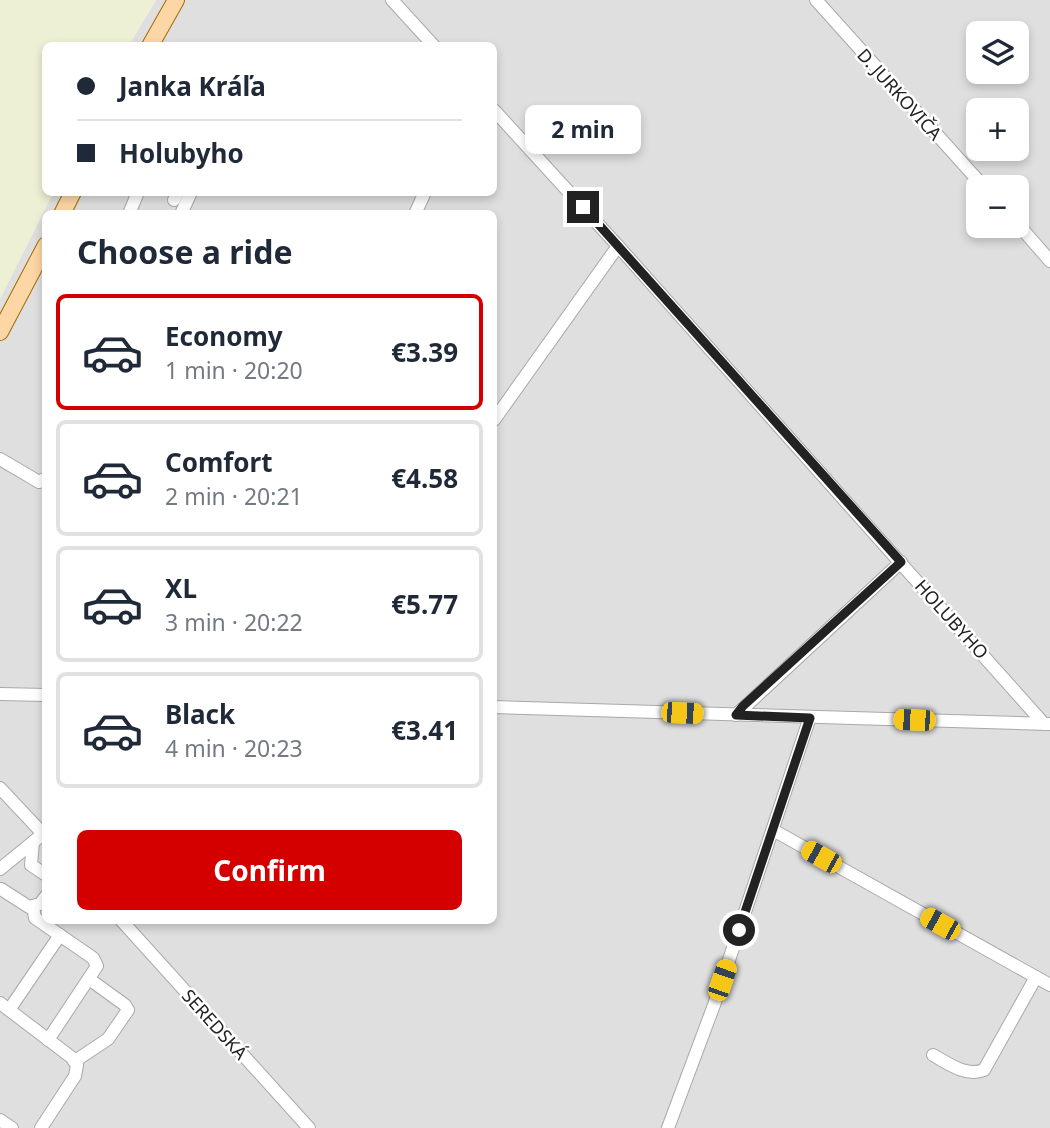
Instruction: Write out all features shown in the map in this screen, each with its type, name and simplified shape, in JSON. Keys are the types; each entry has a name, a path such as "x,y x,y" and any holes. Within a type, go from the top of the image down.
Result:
{"main road":[{"path":"152,42 176,0"},
{"path":"0,332 42,253"}],"street":[{"path":"392,0 430,42"},
{"name":"D. JURKOVIČA","path":"816,0 973,175"},
{"name":"HOLUBYHO","path":"497,113 1047,724"},
{"path":"1029,237 1050,261"},
{"path":"497,416 618,246"},
{"path":"0,459 39,482 42,480"},
{"path":"736,715 901,562"},
{"path":"0,694 42,695"},
{"path":"497,707 1047,724"},
{"path":"668,1128 714,1005 810,718"},
{"path":"0,788 41,838"},
{"path":"773,830 1050,985"},
{"path":"0,869 41,838"},
{"path":"41,838 31,865 42,872"},
{"path":"0,889 24,905 33,907 42,901"},
{"path":"33,907 35,918 42,923"},
{"path":"43,924 96,961 95,970 48,1040"},
{"name":"SEREDSKÁ","path":"125,924 309,1128"},
{"path":"41,1128 78,1069 75,1061 5,1007 60,936"},
{"path":"933,1055 964,1072 975,1074 984,1070 1036,977"},
{"path":"75,1061 108,1039 128,1010 89,979"},
{"path":"0,1120 12,1128"}],"shaded area":[{"path":"156,0 1050,0 1050,1128 0,1128 0,299 42,215 42,924 497,924 497,210 44,210 52,196 497,196 497,42 131,42"}],"green space":[{"path":"0,0 156,0 131,42 42,42 42,196 52,196 42,210 42,215 0,299"}],"route":[{"path":"583,207 901,562 736,715 810,718 739,930"}]}
